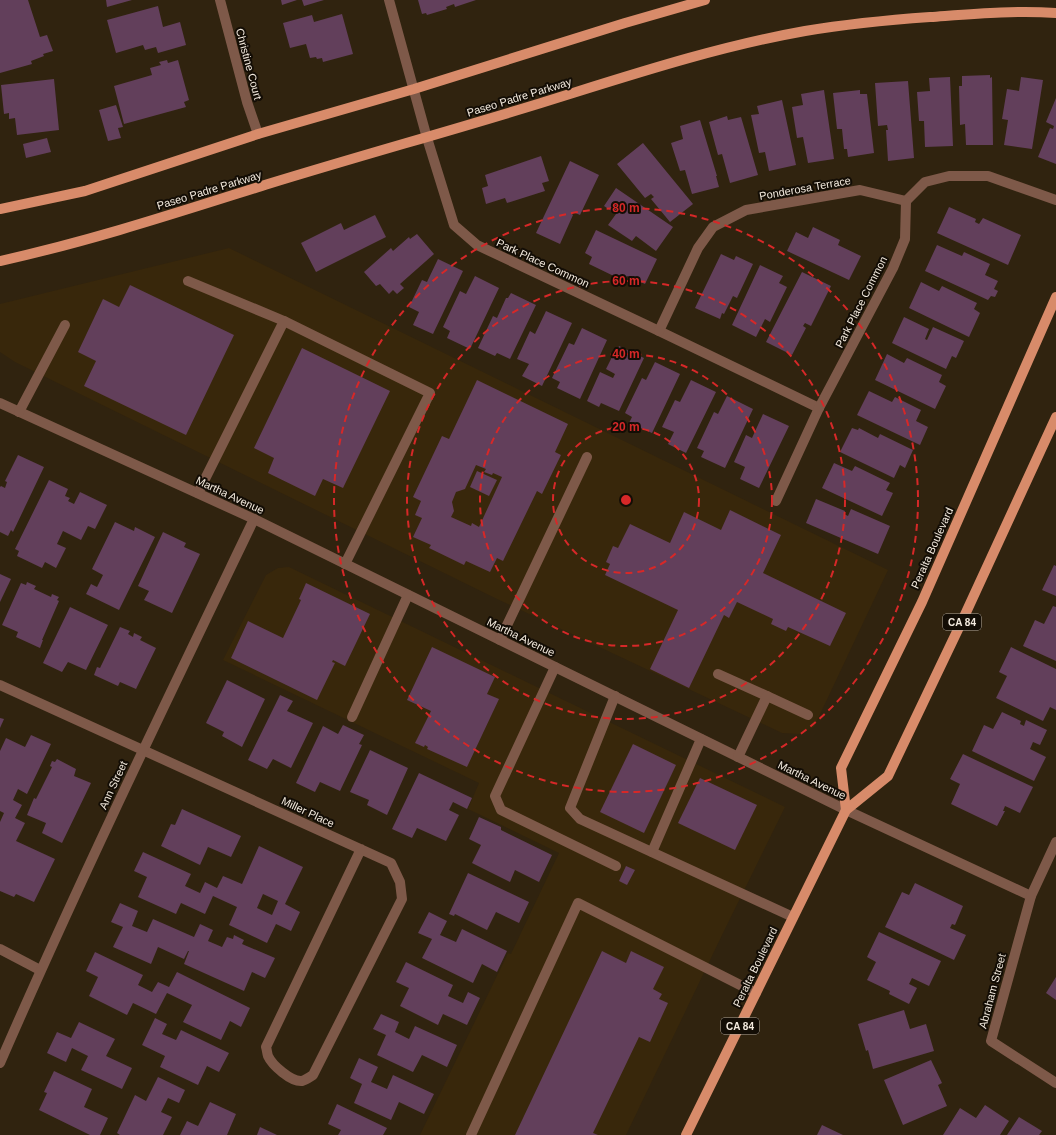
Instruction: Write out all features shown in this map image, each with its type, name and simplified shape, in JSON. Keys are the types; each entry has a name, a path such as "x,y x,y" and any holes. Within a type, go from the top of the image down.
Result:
{"main road":[{"path":"0,209 85,191 258,134 414,89 625,23 705,0"},
{"name":"Paseo Padre Parkway","path":"0,261 38,252 188,210 269,184 427,138 677,61 748,43 806,31 865,22 970,14 1056,13"},
{"name":"Peralta Boulevard","path":"846,810 841,768 922,602 1056,297"},
{"name":"Peralta Boulevard","path":"686,1135 846,810 888,776 1056,418"}],"street":[{"name":"Christine Court","path":"220,0 247,102 258,134"},
{"name":"Park Place Common","path":"388,0 427,138 454,225 477,245 819,408"},
{"path":"906,201 925,182 949,176 988,176 1056,200"},
{"name":"Ponderosa Terrace","path":"659,331 698,248 713,227 746,210 860,190 906,201"},
{"name":"Park Place Common","path":"776,500 819,408 893,268 905,238 906,201"},
{"path":"188,281 284,321 430,393 345,564"},
{"path":"198,493 284,321"},
{"path":"19,412 65,325"},
{"name":"Martha Avenue","path":"0,403 254,519 846,810 1031,896"},
{"path":"500,640 587,457"},
{"name":"Ann Street","path":"0,1063 40,970 143,749 254,519"},
{"path":"352,717 408,595"},
{"path":"555,667 495,796 501,810 616,866"},
{"path":"718,674 808,715"},
{"name":"Miller Place","path":"0,685 143,749 361,849 391,863 400,882 402,899 313,1075 303,1081 297,1080 286,1075 269,1057 266,1047 361,849"},
{"path":"615,696 570,808 580,819 793,917"},
{"path":"738,757 767,696"},
{"path":"652,852 701,739"},
{"path":"1031,896 1056,842"},
{"name":"Abraham Street","path":"1031,896 991,1041 1056,1083"},
{"path":"471,1135 578,903 756,993"},
{"path":"0,949 40,970"}],"shaded area":[{"path":"229,248 888,570 814,727 799,734 782,733 495,598 15,362 0,352 0,304"},
{"path":"289,567 785,807 626,1135 420,1135 508,953 511,954 559,853 468,809 479,783 223,660 266,575 278,568"}],"building":[{"path":"0,0 28,0 40,37 47,35 53,51 43,54 44,56 31,61 32,64 0,73"},
{"path":"106,0 132,0 107,7"},
{"path":"281,0 297,0 282,5"},
{"path":"302,0 324,0 304,6"},
{"path":"418,0 476,0 455,7 454,4 446,7 447,9 427,15 426,13 422,14"},
{"path":"158,6 163,27 180,22 186,45 158,53 156,47 145,50 143,45 116,53 107,20"},
{"path":"342,14 353,54 323,62 322,58 310,58 306,44 290,48 283,23 312,15 314,22"},
{"path":"167,60 168,63 178,60 189,100 184,102 186,107 124,124 114,86 152,75 150,68 161,65 159,62"},
{"path":"990,75 990,78 992,77 993,145 966,145 965,124 960,125 959,86 962,86 962,76"},
{"path":"950,77 953,146 925,147 924,121 919,121 917,92 930,91 929,78"},
{"path":"1021,77 1043,80 1032,149 1004,145 1008,120 1002,119 1007,89 1019,91"},
{"path":"54,79 59,130 17,135 15,118 9,119 9,113 4,114 1,85"},
{"path":"908,81 914,158 888,161 886,130 888,130 887,125 878,126 875,83"},
{"path":"824,90 834,159 808,163 803,137 797,138 792,107 803,105 801,94"},
{"path":"860,90 860,94 867,94 874,153 848,157 847,149 844,149 842,129 837,129 833,93"},
{"path":"1056,98 1056,164 1038,157 1050,128 1053,129 1054,126 1046,122"},
{"path":"782,100 796,165 769,171 765,152 759,153 751,115 759,114 757,106"},
{"path":"116,105 123,127 118,128 121,138 108,141 99,110"},
{"path":"727,116 728,120 741,117 758,175 730,183 722,154 718,155 709,122"},
{"path":"700,120 719,187 692,194 685,170 680,171 671,143 683,139 680,126"},
{"path":"47,138 51,152 26,158 23,144"},
{"path":"643,143 693,204 670,222 651,199 654,197 651,194 645,198 617,164"},
{"path":"541,156 549,181 542,183 545,191 507,203 505,198 486,204 482,188 488,186 485,175"},
{"path":"570,161 599,175 580,215 573,212 560,244 536,233"},
{"path":"616,188 673,227 656,251 636,236 632,241 608,225 616,214 604,206"},
{"path":"949,207 976,219 975,222 979,224 983,218 1021,235 1008,265 937,233"},
{"path":"375,215 386,237 316,272 301,243 341,223 344,230"},
{"path":"813,227 840,240 838,245 861,256 849,280 787,251 796,232 808,238"},
{"path":"596,230 657,259 645,284 627,276 624,281 589,264 592,257 585,253"},
{"path":"417,234 434,254 400,284 404,288 397,294 393,290 389,294 380,284 376,286 364,272 391,248 393,251 409,237 410,239"},
{"path":"937,245 962,256 964,252 990,264 985,275 998,281 994,289 998,291 995,297 991,296 988,300 925,271"},
{"path":"721,254 734,260 736,256 753,264 737,298 733,296 724,314 722,313 720,319 695,308"},
{"path":"438,259 463,271 433,334 413,325 419,312 409,307 422,280 427,282"},
{"path":"760,265 783,276 779,283 787,287 770,322 765,319 756,337 732,325"},
{"path":"802,272 831,286 811,326 805,323 803,326 806,328 792,355 766,342"},
{"path":"475,276 499,288 470,349 447,338 450,331 443,327 460,291 466,294"},
{"path":"921,282 939,291 942,286 977,303 974,309 980,313 969,337 909,308"},
{"path":"130,285 234,335 186,435 84,386 96,361 78,352 103,299 119,307"},
{"path":"511,293 536,305 510,359 497,353 495,356 478,348 493,316 497,318 506,298 508,298"},
{"path":"546,311 572,323 542,386 522,376 529,364 517,359 530,331 535,334"},
{"path":"904,317 929,329 925,339 927,340 933,327 964,341 956,358 952,356 946,369 892,343"},
{"path":"582,328 607,340 580,399 557,388 560,382 552,378 569,343 574,345"},
{"path":"619,346 644,358 619,411 601,403 599,407 587,401 600,372 613,378 615,374 606,369 615,351 617,352"},
{"path":"302,348 390,391 343,488 323,479 315,496 268,473 274,458 254,448"},
{"path":"887,354 904,363 907,358 942,375 939,382 946,386 935,409 875,380"},
{"path":"655,362 680,374 652,433 629,423 632,417 625,413 642,378 646,380"},
{"path":"477,380 568,424 555,452 561,455 542,494 537,491 503,561 497,558 490,572 466,561 464,565 429,548 431,545 413,537 422,518 415,515 421,501 413,497 442,436 449,439","holes":["476,465 486,469 484,472 492,475 493,473 502,477 479,527 472,523 471,526 451,517 454,511 452,502 456,492 465,489"]},
{"path":"691,380 716,392 686,453 668,444 674,432 662,427 675,400 680,402"},
{"path":"869,391 892,402 895,397 921,410 916,421 928,427 920,445 857,415"},
{"path":"727,396 753,409 725,468 701,457 704,451 697,448 714,412 718,414"},
{"path":"763,414 789,426 759,488 740,479 745,467 734,462 746,435 752,438"},
{"path":"852,428 858,430 859,428 878,438 880,434 913,450 905,468 900,465 894,478 840,452"},
{"path":"18,455 44,467 13,532 11,530 8,536 0,532 0,487 5,488 7,482 5,481"},
{"path":"834,463 852,471 855,466 890,483 886,490 893,493 882,516 822,488"},
{"path":"477,471 497,480 489,496 470,487"},
{"path":"49,480 68,489 65,496 70,498 68,501 74,504 80,492 107,505 95,529 88,526 81,540 63,531 57,544 66,548 56,568 45,562 42,568 17,556 19,551 15,549"},
{"path":"816,499 845,511 844,514 848,516 851,509 890,526 878,554 806,523"},
{"path":"730,510 781,535 763,573 846,613 830,646 788,627 786,631 771,624 773,619 737,602 729,618 724,615 689,688 650,669 678,610 605,575 610,564 606,562 613,546 618,548 630,524 670,543 684,512 721,530"},
{"path":"115,522 134,531 135,527 155,537 119,610 86,594 91,584 97,587 103,575 92,569"},
{"path":"163,532 186,543 184,547 200,554 172,613 144,600 149,591 138,586"},
{"path":"1054,565 1056,566 1056,596 1042,590"},
{"path":"0,574 11,579 0,602"},
{"path":"27,582 36,586 34,589 51,597 52,594 59,597 57,600 59,601 40,648 16,637 18,632 2,625 21,583 26,585"},
{"path":"306,583 370,614 345,666 333,660 332,662 335,663 317,700 231,658 248,621 283,638 301,600 299,599"},
{"path":"1053,606 1056,607 1056,661 1023,646 1035,620 1044,624"},
{"path":"70,607 108,625 86,670 68,662 62,672 43,663"},
{"path":"120,627 130,631 128,634 133,637 134,633 142,637 140,640 156,648 136,689 120,682 118,686 94,675 97,667 100,668"},
{"path":"432,647 495,677 487,694 499,699 467,767 427,749 428,747 425,745 424,747 415,743 431,711 407,700"},
{"path":"1011,647 1056,669 1056,710 1050,707 1043,721 996,698 1007,676 999,672"},
{"path":"227,680 265,699 242,747 222,736 224,732 206,723"},
{"path":"280,695 293,701 287,711 313,723 291,768 273,759 267,769 248,760"},
{"path":"1002,712 1021,721 1020,724 1024,726 1026,720 1047,730 1040,745 1033,742 1030,749 1046,757 1034,781 972,751 984,725 993,729"},
{"path":"0,718 4,719 0,728"},
{"path":"343,725 364,735 359,744 362,745 340,791 320,782 315,792 296,783 323,726 338,734"},
{"path":"31,735 51,744 27,794 18,789 13,800 22,805 15,818 25,823 16,841 55,859 34,902 16,894 14,897 0,891 0,822 4,813 0,811 0,751 6,738 25,747"},
{"path":"633,744 676,765 644,833 600,812"},
{"path":"370,750 408,768 387,815 367,805 369,800 350,792"},
{"path":"963,754 1033,787 1020,813 1005,806 1003,811 1005,811 997,826 951,804 960,784 950,779"},
{"path":"57,759 76,769 74,776 91,783 62,843 42,833 46,823 27,815 34,798 36,799 52,767 50,766 52,761 55,762"},
{"path":"419,773 472,798 467,809 453,802 449,810 459,815 446,841 417,828 412,838 392,829"},
{"path":"700,778 757,805 735,850 678,823"},
{"path":"182,809 241,836 231,857 208,847 200,865 161,846 171,824 175,825"},
{"path":"479,817 501,827 501,830 552,855 539,882 515,870 510,882 472,863 481,845 469,839"},
{"path":"259,846 303,867 285,904 300,912 291,931 276,924 267,943 229,925 237,907 213,896 205,914 181,903 176,914 138,897 147,877 134,871 143,852 191,874 185,886 200,893 205,882 217,888 223,876 242,884","holes":["263,894 278,901 272,915 257,908"]},
{"path":"626,866 635,870 627,885 619,881"},
{"path":"468,873 529,902 519,923 496,912 487,930 455,914 454,916 449,914"},
{"path":"915,883 963,906 955,925 952,924 950,928 966,935 954,960 885,927 902,892 909,895"},
{"path":"120,903 138,911 132,926 147,932 153,919 194,937 200,924 213,930 208,941 222,947 227,937 233,939 234,935 244,940 242,944 275,958 265,978 252,972 244,991 184,964 189,951 184,959 158,947 151,964 113,947 123,927 111,922"},
{"path":"429,912 447,921 440,935 456,942 462,929 507,951 497,972 482,964 473,983 422,958 432,939 418,933"},
{"path":"879,932 941,961 929,986 912,978 909,984 917,988 909,1004 889,994 890,991 867,980 876,962 867,957"},
{"path":"602,951 626,963 631,951 664,967 653,989 662,994 659,999 668,1003 650,1042 639,1037 593,1133 598,1135 515,1135"},
{"path":"95,952 143,975 138,985 152,992 158,982 169,987 177,972 250,1008 241,1027 230,1021 221,1040 183,1022 192,1005 167,993 156,1014 133,1003 127,1015 89,996 98,977 86,971"},
{"path":"406,962 453,985 448,996 463,1003 468,992 480,998 467,1025 443,1014 438,1025 400,1006 409,988 396,982"},
{"path":"1056,977 1056,1000 1046,993"},
{"path":"904,1010 910,1029 926,1024 934,1051 873,1069 868,1050 866,1051 858,1024"},
{"path":"381,1014 399,1022 395,1032 409,1039 415,1026 457,1045 447,1067 422,1055 413,1072 377,1055 386,1035 373,1029"},
{"path":"155,1018 167,1024 162,1034 176,1040 181,1030 229,1053 219,1072 207,1066 198,1085 160,1067 165,1056 142,1045"},
{"path":"79,1022 115,1039 106,1056 132,1068 122,1089 81,1070 88,1056 72,1048 66,1062 47,1053 57,1032 71,1038"},
{"path":"359,1058 378,1067 371,1082 387,1089 393,1075 434,1094 424,1114 399,1102 391,1120 354,1103 362,1084 350,1078"},
{"path":"931,1060 942,1083 938,1085 947,1106 903,1125 884,1080"},
{"path":"54,1071 92,1089 84,1107 108,1118 100,1135 90,1135 39,1110 47,1093 44,1092"},
{"path":"158,1077 185,1090 179,1103 168,1098 161,1112 172,1117 163,1135 120,1135 117,1133 135,1095 146,1101"},
{"path":"210,1102 236,1114 227,1135 180,1135 187,1121 198,1126"},
{"path":"337,1104 387,1128 383,1135 338,1135 341,1130 328,1124"},
{"path":"985,1105 1009,1121 1000,1135 943,1135 960,1108 976,1118"},
{"path":"1019,1117 1042,1131 1039,1135 1007,1135"},
{"path":"822,1125 843,1135 817,1135"},
{"path":"260,1127 277,1135 257,1135"}]}
